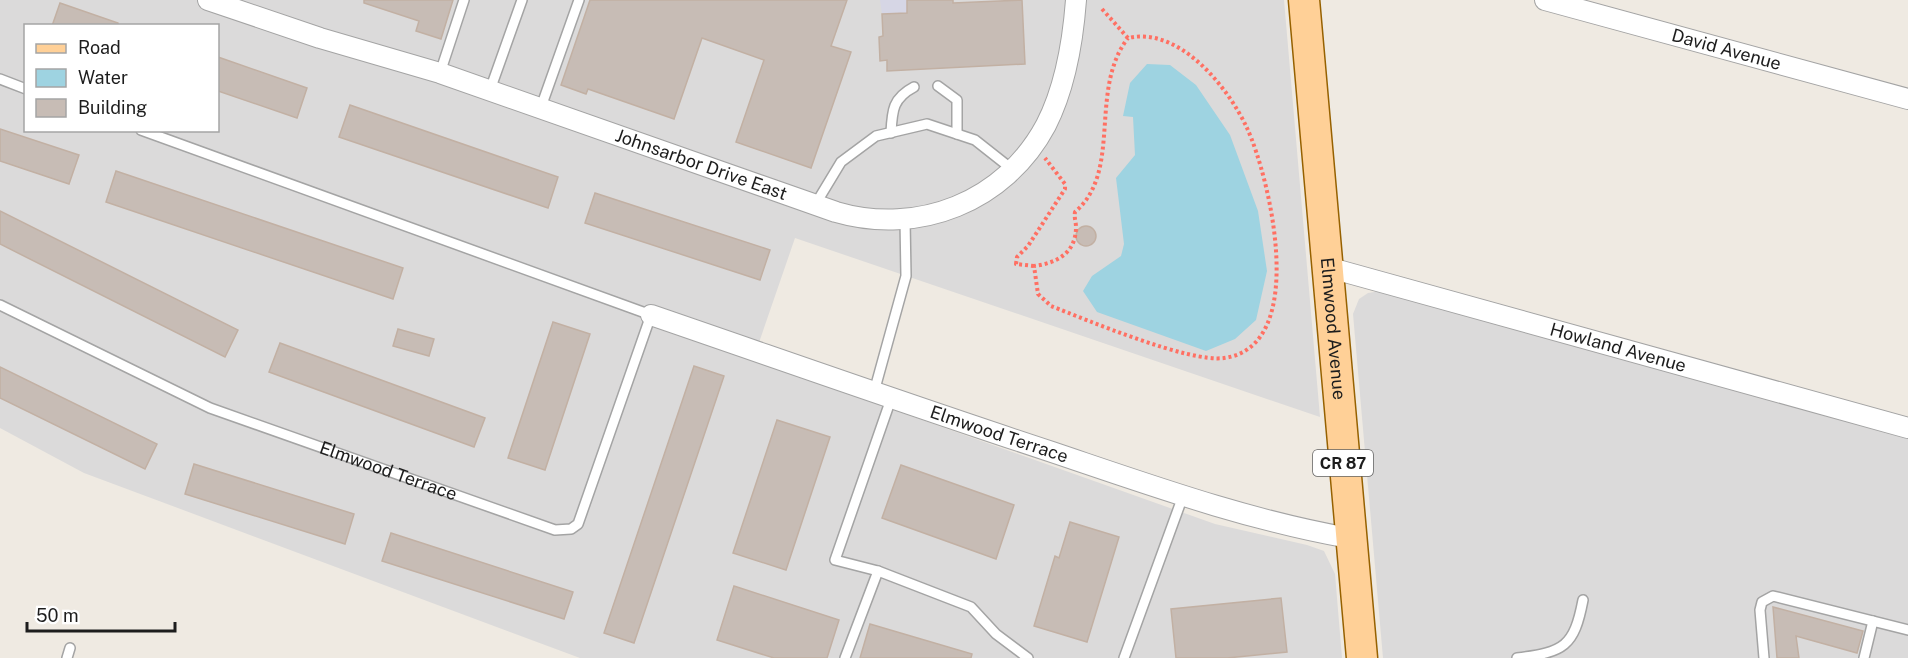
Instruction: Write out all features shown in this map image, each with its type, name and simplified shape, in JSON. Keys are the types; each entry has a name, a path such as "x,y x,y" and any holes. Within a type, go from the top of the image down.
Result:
{"main road":[{"name":"Elmwood Avenue","path":"1304,0 1349,538 1362,658"}],"street":[{"name":"Johnsarbor Drive East","path":"208,0 320,38 440,73 859,219 905,220 943,213 967,202 1013,170 1033,146 1047,123 1057,96 1070,40 1076,0"},
{"name":"David Avenue","path":"1545,0 1908,99"},
{"name":"Howland Avenue","path":"1327,267 1908,428"},
{"name":"Elmwood Terrace","path":"651,315 882,396 1183,496 1287,527 1349,538"}],"lane":[{"path":"440,73 464,0"},
{"path":"490,90 522,0"},
{"path":"541,107 579,0"},
{"path":"0,79 24,88"},
{"path":"938,86 957,100 957,134"},
{"path":"891,133 892,114 900,94 914,87"},
{"path":"815,205 841,162 876,136 927,124 975,140 1013,170"},
{"name":"Elmwood Terrace","path":"0,305 210,408 564,531 578,524 584,513 651,315 147,132"},
{"path":"905,220 906,276 882,396 835,560 878,571 970,607 996,634 1028,658"},
{"path":"1124,658 1183,496"},
{"path":"845,658 878,571"},
{"path":"1764,658 1760,610 1767,597 1780,596 1908,630"},
{"path":"1517,658 1543,655 1562,646 1577,630 1583,600"},
{"path":"1864,658 1873,621"},
{"path":"67,658 70,648"}],"path":[{"path":"1102,9 1128,38"},
{"path":"1034,266 1038,294 1051,306 1173,350 1225,358 1249,347 1269,325 1275,303 1275,243 1260,166 1247,129 1233,104 1216,82 1177,47 1155,38 1139,36 1128,38 1111,72 1103,123 1104,152 1090,195 1075,212 1076,228 1069,252 1060,259 1034,266 1016,264 1017,257 1028,246 1065,189 1065,184 1041,153"}],"shaded area":[{"path":"0,0 1284,0 1320,417 795,238 753,360 1215,524 1324,551 1335,574 1342,658 580,658 84,473 0,428"},
{"path":"880,0 907,0 907,13 882,14"},
{"path":"1380,291 1908,437 1908,658 1383,658 1353,314 1359,299 1368,293"}],"water":[{"path":"1147,64 1170,65 1196,85 1230,135 1258,211 1267,271 1256,320 1235,339 1206,351 1097,312 1083,291 1092,276 1121,256 1124,244 1116,178 1135,155 1133,117 1123,116 1130,83"}],"building":[{"path":"364,0 453,0 441,39 416,31 419,21 364,3"},
{"path":"590,0 847,0 831,46 851,52 811,168 736,142 764,60 702,38 674,119 588,89 586,94 561,85"},
{"path":"907,0 953,0 953,3 1022,0 1025,64 887,71 887,60 880,61 879,37 883,36 882,14 907,13"},
{"path":"60,3 118,23 118,24 53,24"},
{"path":"219,57 307,88 297,118 219,91"},
{"path":"350,105 558,177 548,208 339,137"},
{"path":"0,129 79,155 69,184 0,161"},
{"path":"116,171 403,268 393,299 106,202"},
{"path":"595,193 770,250 760,280 585,223"},
{"path":"0,211 238,330 225,357 0,244"},
{"path":"1086,226 1093,229 1096,236 1093,243 1086,246 1079,243 1076,236 1079,229"},
{"path":"553,322 590,334 545,470 508,458"},
{"path":"398,329 434,339 429,356 393,346"},
{"path":"280,343 485,418 474,447 269,372"},
{"path":"694,366 724,376 634,643 604,633"},
{"path":"0,367 157,444 145,469 0,398"},
{"path":"777,420 830,437 786,570 733,553"},
{"path":"194,464 354,514 345,544 185,494"},
{"path":"901,465 1014,505 996,559 882,518"},
{"path":"1070,522 1119,537 1087,642 1034,626 1055,556 1059,558"},
{"path":"391,533 573,592 564,619 382,561"},
{"path":"734,586 839,620 827,658 774,658 717,640"},
{"path":"1281,598 1287,652 1227,658 1176,658 1171,609"},
{"path":"1773,607 1863,631 1857,653 1796,636 1799,658 1777,658"},
{"path":"870,624 972,654 971,658 860,658"}]}
